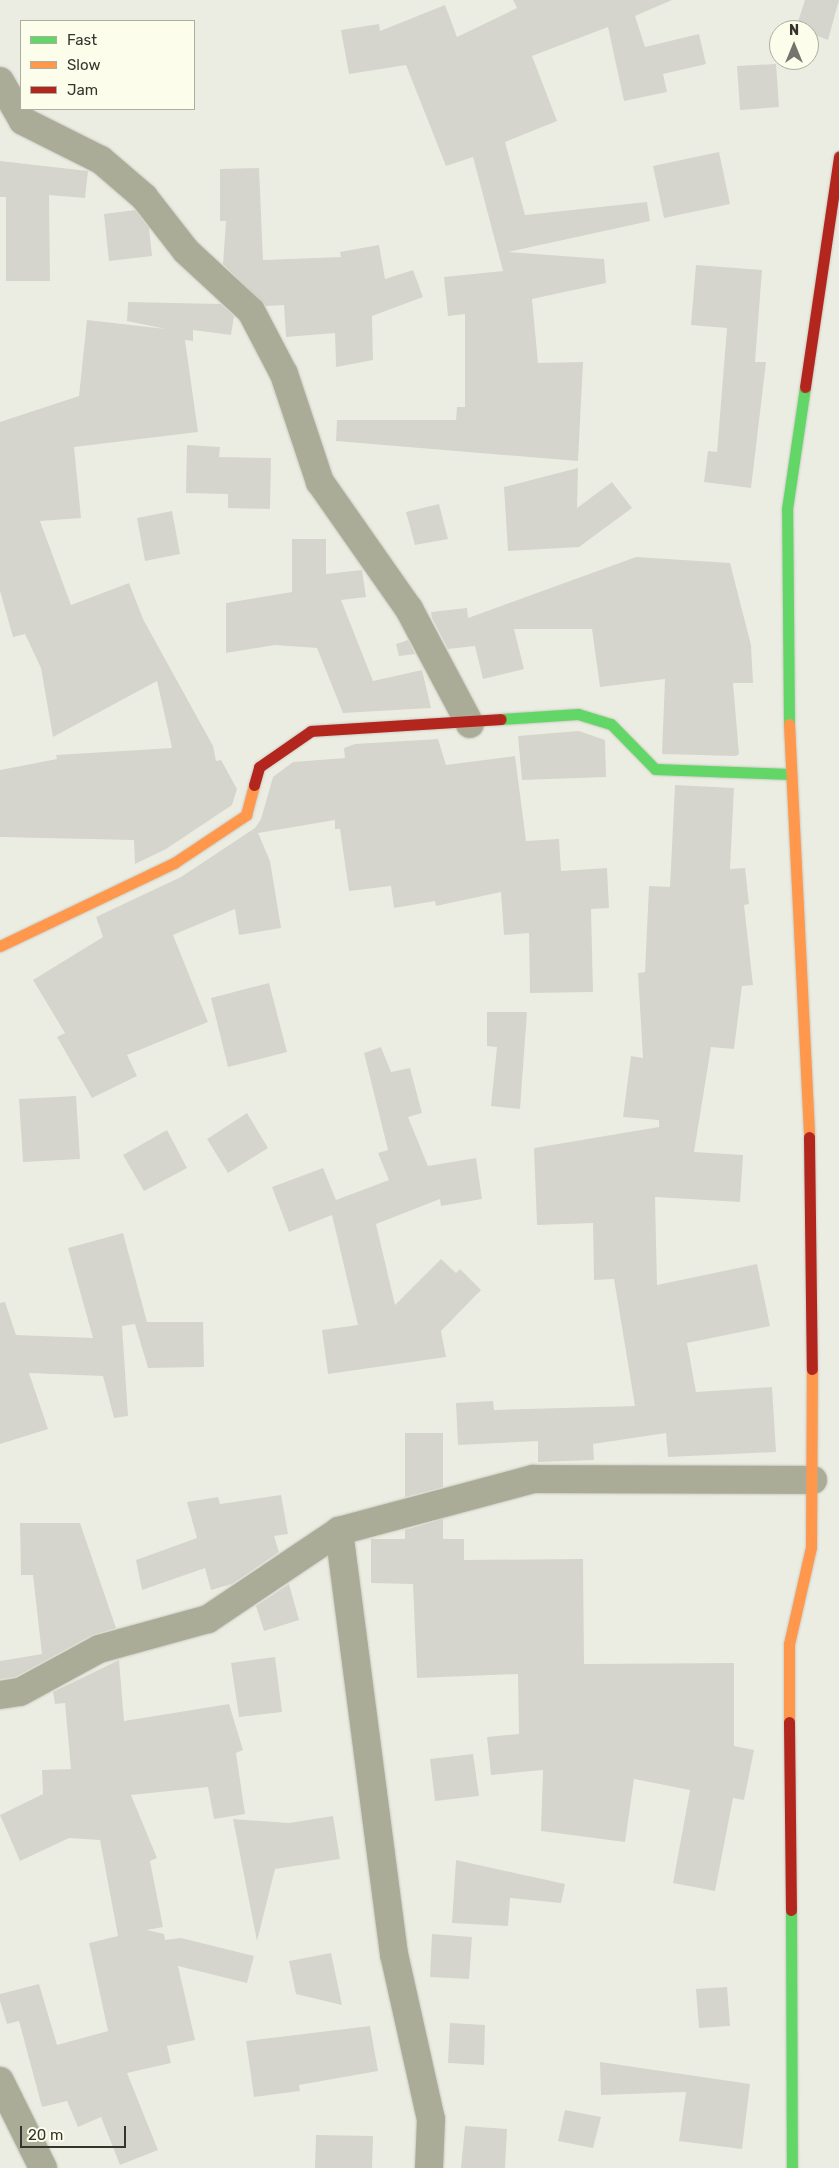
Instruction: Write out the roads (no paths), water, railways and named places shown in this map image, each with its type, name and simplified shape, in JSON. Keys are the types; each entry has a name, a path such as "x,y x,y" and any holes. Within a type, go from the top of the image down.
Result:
{"street":[{"path":"0,81 23,121 101,160 144,197 186,251 251,311 284,374 320,482 409,609 470,724"},
{"path":"792,2168 789,1644 811,1548 813,1480 808,1072 790,774 787,509 839,156"},
{"path":"0,946 174,864 246,815 259,767 311,731 470,724 578,714 611,724 655,769 790,774"},
{"path":"0,1695 20,1692 99,1649 208,1619 339,1531 533,1479 813,1480"},
{"path":"339,1531 394,1954 431,2119 429,2168"},
{"path":"0,2081 43,2168"}]}
